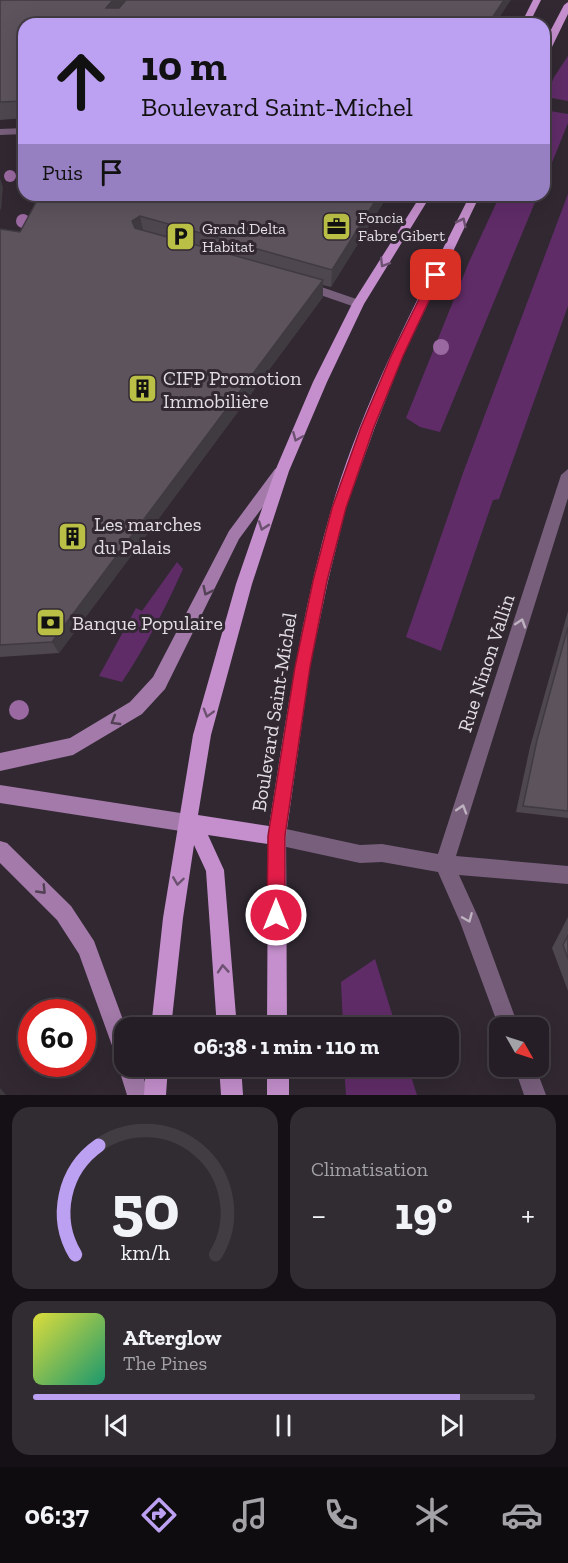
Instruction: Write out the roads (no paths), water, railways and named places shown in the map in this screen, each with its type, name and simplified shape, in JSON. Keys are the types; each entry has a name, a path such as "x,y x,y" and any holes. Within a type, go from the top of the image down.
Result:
{"main road":[{"path":"528,18 537,0"},
{"path":"550,41 568,5"},
{"path":"162,1017 173,918 202,735 244,584 282,471 320,382 358,304 422,201"},
{"name":"Boulevard Saint-Michel","path":"277,1017 277,836 302,667 320,581 339,508 397,356 472,201"},
{"path":"0,762 73,746 136,708 159,683 234,535 282,471"},
{"path":"0,795 277,836"},
{"path":"187,823 204,845 215,870 226,1017"},
{"path":"0,850 64,913 87,948 114,1023"},
{"path":"132,1077 138,1095"},
{"path":"155,1095 156,1077"},
{"path":"231,1077 232,1095"},
{"path":"278,1077 279,1095"}],"street":[{"path":"0,132 18,130"},
{"path":"288,280 358,304"},
{"name":"Rue Ninon Vallin","path":"444,864 568,475"},
{"path":"277,836 360,854 382,853 444,864 568,875"},
{"path":"444,864 469,919 505,1017"},
{"path":"528,1077 535,1095"}],"place":[{"name":"Foncia Fabre Gibert","path":"337,226"},
{"name":"Grand Delta Habitat","path":"181,237"},
{"name":"CIFP Promotion Immobilière","path":"142,389"},
{"name":"Les marches du Palais","path":"73,536"},
{"name":"Banque Populaire","path":"51,623"}]}
